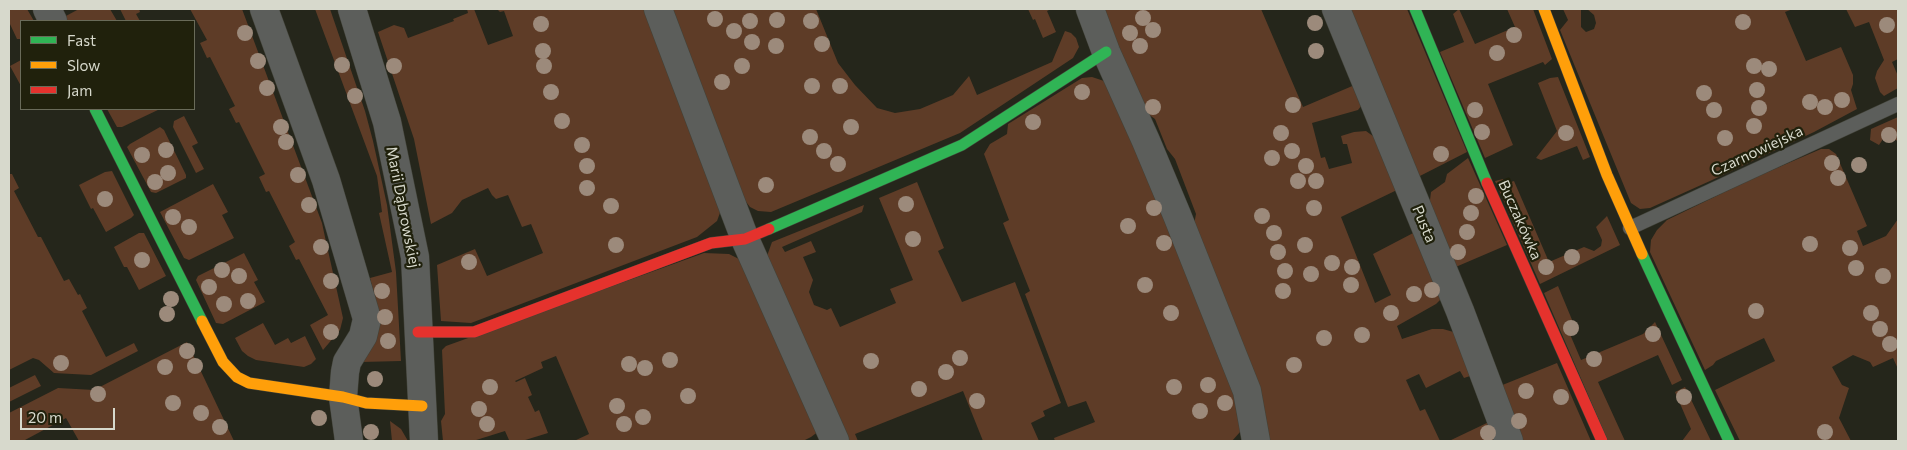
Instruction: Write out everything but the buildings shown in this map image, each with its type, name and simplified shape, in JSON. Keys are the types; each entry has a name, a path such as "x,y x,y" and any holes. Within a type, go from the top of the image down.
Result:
{"street":[{"path":"264,9 326,180 367,319 363,336 346,366 343,397 349,441"},
{"name":"Marii Dąbrowskiej","path":"352,9 387,122 415,257 424,441"},
{"path":"658,9 745,239 835,441"},
{"path":"1090,9 1106,52 1177,215 1246,391 1251,436"},
{"name":"Pusta","path":"1336,9 1460,311 1509,441"},
{"name":"Buczakówka","path":"1415,9 1482,171 1602,441"},
{"path":"1544,9 1605,169 1630,228 1729,441"},
{"path":"418,332 474,332 711,243 745,239 962,146 1106,52"},
{"path":"96,110 210,338 226,366 237,377 249,383 386,405 422,406"}],"lane":[{"name":"Czarnowiejska","path":"1630,228 1898,104"}],"shaded area":[{"path":"9,9 27,9 33,20 20,20 20,39 17,39 9,22"},
{"path":"79,9 110,9 116,20 62,20 64,17"},
{"path":"120,9 139,9 140,12 136,14 139,20 126,20"},
{"path":"190,9 242,9 322,223 343,318 340,330 323,350 310,325 328,315 299,259 296,260 289,246 295,242 269,191 266,192 259,177 265,174 239,122 236,123 229,109 235,106 210,57 207,58 200,43 207,40"},
{"path":"315,9 330,9 365,111 373,141 387,205 396,272 401,361 361,362 379,315 370,278 392,272 379,213 382,212 377,176"},
{"path":"467,9 474,9 488,45 513,36 504,11 500,12 497,9 653,9 721,210 717,221 697,237 471,323 441,321 437,265 475,249 487,276 543,253 531,224 522,227 508,195 496,199 488,188 462,200 452,213 431,224 414,139 378,32 394,25 404,28 408,38 454,21 453,19 468,13"},
{"path":"672,9 816,9 838,63 855,85 877,108 895,113 920,109 953,95 969,76 977,95 1052,62 1065,31 1071,33 1076,38 1079,47 1073,58 960,133 771,212 758,211 750,207 740,194"},
{"path":"1028,9 1051,9 1047,11 1056,32 1043,38 1035,19 1033,20"},
{"path":"1099,9 1261,9 1303,107 1357,84 1362,105 1358,110 1312,123 1321,158 1325,157 1329,169 1352,163 1347,144 1343,144 1341,136 1366,131 1377,139 1399,189 1341,217 1375,303 1391,295 1373,254 1417,231 1445,295 1436,304 1397,326 1402,339 1432,329 1443,329 1457,333 1473,375 1464,378 1460,371 1426,388 1419,374 1406,380 1420,411 1425,409 1440,441 1263,441 1192,235 1196,214 1175,159 1167,149 1155,119 1148,114"},
{"path":"1344,9 1407,9 1467,152 1414,179"},
{"path":"1459,9 1475,44 1515,27 1507,9 1533,9 1552,59 1545,65 1543,62 1488,84 1513,145 1485,158 1440,52 1464,42 1453,14"},
{"path":"1563,9 1581,9 1581,27 1586,32 1594,29 1596,23 1594,15 1587,9 1793,9 1785,12 1806,61 1841,47 1853,75 1851,90 1857,109 1814,132 1710,181 1650,208 1640,209 1631,203 1560,30 1568,20"},
{"path":"1846,9 1898,9 1898,59 1892,62 1898,76 1898,88 1884,96 1880,92 1875,78 1884,60 1869,22 1855,27"},
{"path":"20,61 20,84 10,66"},
{"path":"1092,77 1104,81 1115,96 1244,421 1240,432 1232,441 1055,441 1054,438 1095,422 1086,401 1068,407 1025,294 1030,291 1003,223 1009,220 984,154 990,144 1007,134 1008,124 1082,78"},
{"path":"1558,77 1590,157 1583,160 1577,146 1541,160 1536,158 1557,131 1538,83"},
{"path":"108,110 158,110 122,127 117,127"},
{"path":"184,116 198,143 192,146 204,169 196,173 173,127 174,121"},
{"path":"1898,117 1898,141 1885,136 1879,145 1870,140 1871,129"},
{"path":"160,127 164,130 186,178 156,193 151,192 127,147"},
{"path":"1821,149 1829,149 1836,154 1867,226 1857,231 1863,246 1886,236 1898,219 1898,369 1893,358 1873,367 1870,362 1853,355 1832,367 1842,385 1849,388 1839,418 1851,441 1740,441 1715,390 1775,361 1764,338 1716,361 1705,370 1650,252 1651,240 1657,230 1667,220 1751,179"},
{"path":"1468,158 1507,245 1451,269 1429,208 1431,192 1445,182 1447,174"},
{"path":"112,171 134,215 106,232 93,208 91,209 79,185 105,172"},
{"path":"9,174 12,174 19,188 14,191 64,281 69,279 78,295 80,294 87,308 82,311 106,357 134,343 138,351 91,375 54,373 39,360 33,358 9,370"},
{"path":"1503,179 1505,184 1514,181 1549,262 1584,247 1594,251 1601,246 1602,240 1596,227 1607,216 1620,245 1540,284 1495,181"},
{"path":"917,182 944,248 938,251 962,302 1015,282 1061,403 1043,411 1045,416 1031,423 1039,441 983,441 963,391 855,434 858,441 843,441 767,256 772,242 864,205 862,212 782,247 785,252 811,241 816,252 803,257 813,280 809,292 814,305 827,310 831,308 840,327 896,303 890,289 913,280 879,198"},
{"path":"213,184 228,212 222,215 234,238 189,260 184,258 160,212"},
{"path":"139,233 144,233 166,276 139,290 114,247"},
{"path":"244,253 258,280 254,282 265,302 223,324 216,323 196,280 198,276"},
{"path":"704,253 729,254 741,260 819,431 811,437 803,441 574,441 589,434 556,356 541,362 543,368 515,381 525,378 532,395 528,397 535,412 539,410 548,433 522,441 509,440 505,431 473,441 443,441 441,421 445,414 442,350 446,346"},
{"path":"1558,286 1575,327 1569,332 1581,360 1643,334 1655,322 1682,380 1672,385 1658,355 1598,382 1625,441 1608,441 1544,293"},
{"path":"263,323 275,345 288,338 291,343 305,336 316,359 304,367 256,360 248,356 242,351 235,338"},
{"path":"187,342 234,441 79,441 66,418 25,441 9,441 9,413 58,388 94,390"},
{"path":"1557,363 1591,441 1516,441 1495,388"},
{"path":"35,375 41,386 9,402 9,388"},
{"path":"1685,387 1711,441 1682,441 1691,429 1675,392"},
{"path":"390,421 401,429 408,441 392,441"},
{"path":"1491,421 1499,441 1449,441"}],"traffic: fast":[{"path":"1415,9 1487,183"},
{"path":"769,229 962,145 1106,52"},
{"path":"96,110 202,321"},
{"path":"1642,254 1729,441"}],"traffic: slow":[{"path":"1544,9 1607,175 1642,254"},
{"path":"202,321 223,362 237,377 249,383 343,397 366,403 422,406"}],"traffic: jam":[{"path":"1487,183 1602,441"},
{"path":"418,332 474,332 711,243 745,239 769,229"}]}
